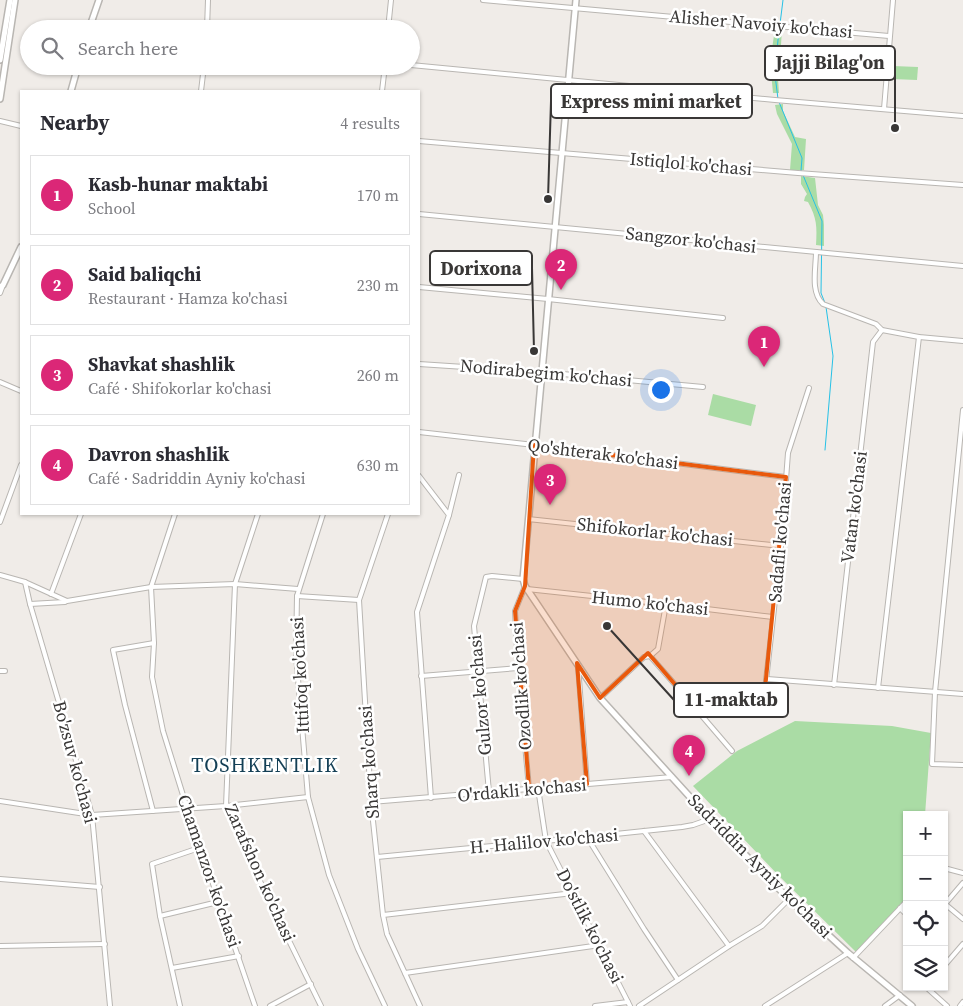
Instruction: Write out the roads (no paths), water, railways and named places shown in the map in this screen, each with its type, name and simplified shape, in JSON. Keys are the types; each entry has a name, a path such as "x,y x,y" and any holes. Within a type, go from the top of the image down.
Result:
{"street":[{"path":"0,60 10,0"},
{"path":"0,99 16,0"},
{"path":"93,20 99,0"},
{"path":"207,20 208,0"},
{"path":"389,20 391,0"},
{"name":"Alisher Navoiy ko'chasi","path":"483,0 889,36"},
{"name":"Sadriddin Ayniy ko'chasi","path":"576,0 534,445 523,579 525,588 600,698 672,777 790,899 848,953 912,1006"},
{"path":"884,109 893,0"},
{"path":"420,66 963,116"},
{"path":"71,90 75,75"},
{"path":"201,90 203,75"},
{"path":"382,90 384,75"},
{"path":"0,121 20,126"},
{"name":"Istiqlol ko'chasi","path":"420,141 963,185"},
{"name":"Sangzor ko'chasi","path":"420,214 963,266"},
{"path":"0,294 20,249"},
{"path":"816,252 815,290 821,303 876,324 882,330 919,337 963,341"},
{"path":"420,287 723,318"},
{"name":"Vatan ko'chasi","path":"834,685 873,342 882,330"},
{"path":"878,688 919,337"},
{"name":"Nodirabegim ko'chasi","path":"420,364 541,372 703,387"},
{"path":"0,382 20,391"},
{"name":"Sadafli ko'chasi","path":"678,688 764,699 781,546 788,453 809,388"},
{"path":"963,410 935,692 932,764 963,765"},
{"name":"Qo'shterak ko'chasi","path":"420,432 786,477"},
{"path":"0,522 20,468"},
{"path":"431,798 417,612 449,515 459,475"},
{"path":"420,477 449,515"},
{"path":"51,594 82,515"},
{"path":"151,587 175,515"},
{"name":"Zarafshon ko'chasi","path":"258,515 235,584 226,806 253,867 312,984 321,1006"},
{"name":"Ittifoq ko'chasi","path":"323,515 297,596 296,655 308,797 330,875 358,949 385,1006"},
{"name":"Sharq ko'chasi","path":"388,515 359,600 371,802 383,915 387,934 420,1006"},
{"name":"Shifokorlar ko'chasi","path":"528,519 781,546"},
{"path":"0,575 25,582 67,601"},
{"name":"Gulzor ko'chasi","path":"489,792 474,626 486,577 523,579"},
{"name":"Bo'zsuv ko'chasi","path":"25,582 92,815 110,1006"},
{"path":"30,604 67,601 151,587 235,584 298,589"},
{"name":"Chamanzor ko'chasi","path":"151,587 154,643 152,677 163,731 199,848 255,1006"},
{"name":"Humo ko'chasi","path":"525,588 773,617"},
{"name":"Ozodlik ko'chasi","path":"525,588 515,611 518,668 529,788"},
{"path":"297,596 359,600"},
{"path":"600,698 644,657 650,656 658,649 666,604"},
{"path":"153,811 125,705 113,650 154,643"},
{"path":"650,656 732,751"},
{"path":"577,663 587,784"},
{"path":"421,676 518,668"},
{"path":"767,680 963,694"},
{"name":"O'rdakli ko'chasi","path":"371,802 672,777"},
{"name":"Do'stlik ko'chasi","path":"538,788 546,841 629,1004"},
{"path":"0,801 92,815 226,806 308,797"},
{"name":"H. Halilov ko'chasi","path":"377,857 644,831 693,825 710,818"},
{"path":"644,831 729,946"},
{"path":"587,837 678,980"},
{"path":"180,1006 160,916 152,864 199,848"},
{"path":"948,869 963,873"},
{"path":"0,879 100,887"},
{"path":"963,883 945,904 963,919"},
{"path":"383,915 573,893"},
{"path":"639,1006 762,926 790,899"},
{"path":"160,916 218,902"},
{"path":"854,958 903,905"},
{"path":"900,908 903,911"},
{"path":"0,946 105,944"},
{"path":"948,961 963,944"},
{"path":"405,973 600,945"},
{"path":"765,1006 848,953"},
{"path":"172,968 238,956"},
{"path":"270,1006 312,984"},
{"path":"930,991 947,1006"},
{"path":"886,1006 900,995"},
{"path":"960,1006 963,1002"},
{"path":"595,1006 629,1004"}],"waterway":[{"path":"780,24 783,0"},
{"path":"778,99 775,75 779,28"},
{"path":"779,102 802,158 801,171"},
{"path":"803,175 822,221 821,293 825,303"},
{"path":"825,450 833,356 826,307"}],"place":[{"name":"Jajji Bilag'on","path":"895,128"},
{"name":"Express mini market","path":"548,199"},
{"name":"Said baliqchi","path":"561,290"},
{"name":"Dorixona","path":"534,351"},
{"name":"Kasb-hunar maktabi","path":"764,367"},
{"name":"Shavkat shashlik","path":"550,505"},
{"name":"11-maktab","path":"607,626"},
{"name":"Davron shashlik","path":"689,776"}],"district":[{"name":"TOSHKENTLIK","path":"265,765"}]}
